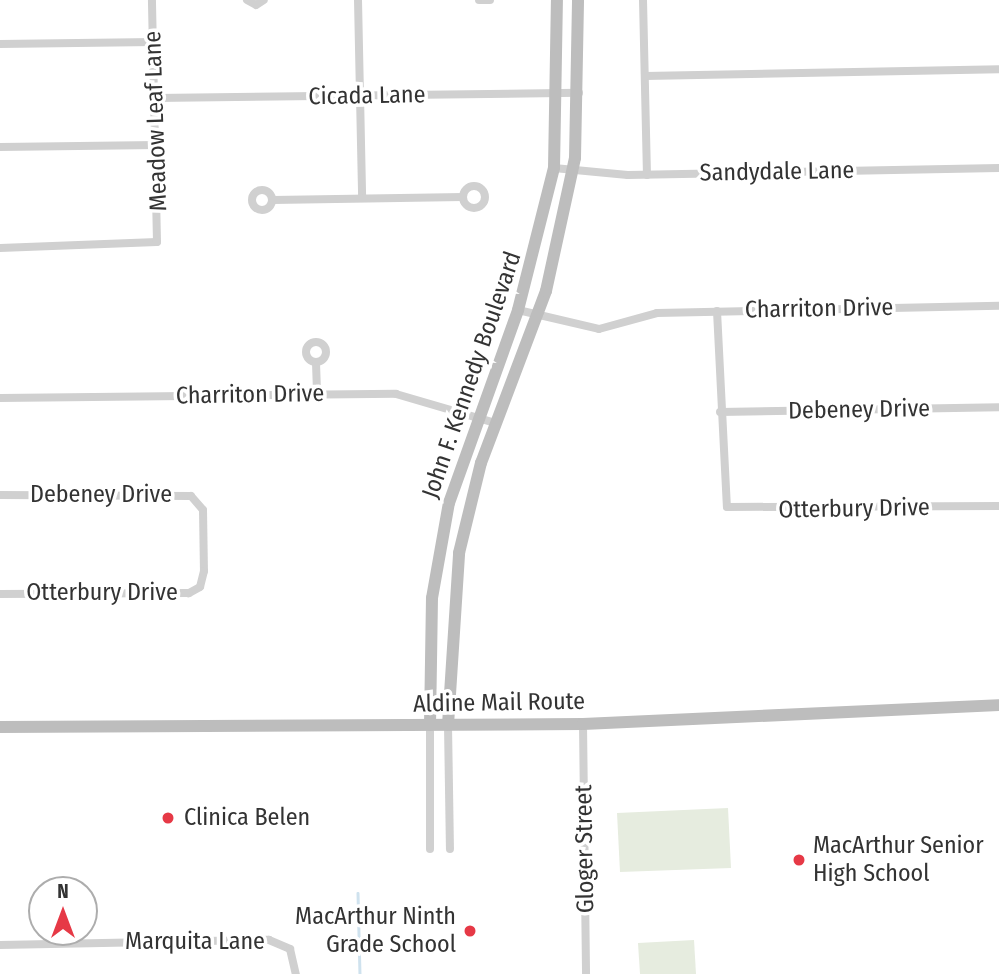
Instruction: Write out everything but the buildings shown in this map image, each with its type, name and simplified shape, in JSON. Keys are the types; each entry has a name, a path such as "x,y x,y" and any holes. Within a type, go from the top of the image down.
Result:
{"main road":[{"name":"John F. Kennedy Boulevard","path":"430,725 436,570 449,503 477,416 519,310 555,169 558,93 557,0"},
{"name":"John F. Kennedy Boulevard","path":"448,725 454,575 495,423 538,318 572,171 579,93 578,0"},
{"path":"436,570 454,575"},
{"name":"Aldine Mail Route","path":"0,727 583,724 999,705"}],"street":[{"name":"Meadow Leaf Lane","path":"0,248 157,242 152,0"},
{"path":"247,0 256,5 264,0"},
{"path":"358,0 362,198"},
{"path":"479,0 490,0"},
{"path":"643,0 647,174"},
{"path":"0,44 154,42"},
{"path":"645,76 999,69"},
{"name":"Cicada Lane","path":"156,98 579,93"},
{"path":"0,147 157,145"},
{"name":"Sandydale Lane","path":"555,169 647,174 999,168"},
{"path":"273,200 463,197"},
{"name":"Charriton Drive","path":"519,310 538,318 599,329 657,313 999,306"},
{"path":"717,311 720,412"},
{"path":"316,363 317,394"},
{"name":"Charriton Drive","path":"0,398 396,394 495,423"},
{"name":"Debeney Drive","path":"720,412 999,407"},
{"name":"Otterbury Drive","path":"720,412 722,491 727,507 743,512 999,506"},
{"name":"Debeney Drive","path":"0,495 191,496 202,510 204,543"},
{"name":"Otterbury Drive","path":"0,594 189,593 204,581 204,543"},
{"name":"Gloger Street","path":"583,724 586,974"},
{"name":"John F. Kennedy Boulevard","path":"430,725 430,849"},
{"name":"John F. Kennedy Boulevard","path":"448,725 450,849"},
{"name":"Marquita Lane","path":"0,945 269,940 290,949 296,974"}],"shaded area":[{"path":"728,808 731,868 620,872 617,813"},
{"path":"694,940 696,974 640,974 638,943"}],"waterway":[{"path":"358,893 360,974"}],"place":[{"name":"Clinica Belen","path":"168,818"},
{"name":"MacArthur Senior High School","path":"799,860"},
{"name":"MacArthur Ninth Grade School","path":"470,931"}]}
